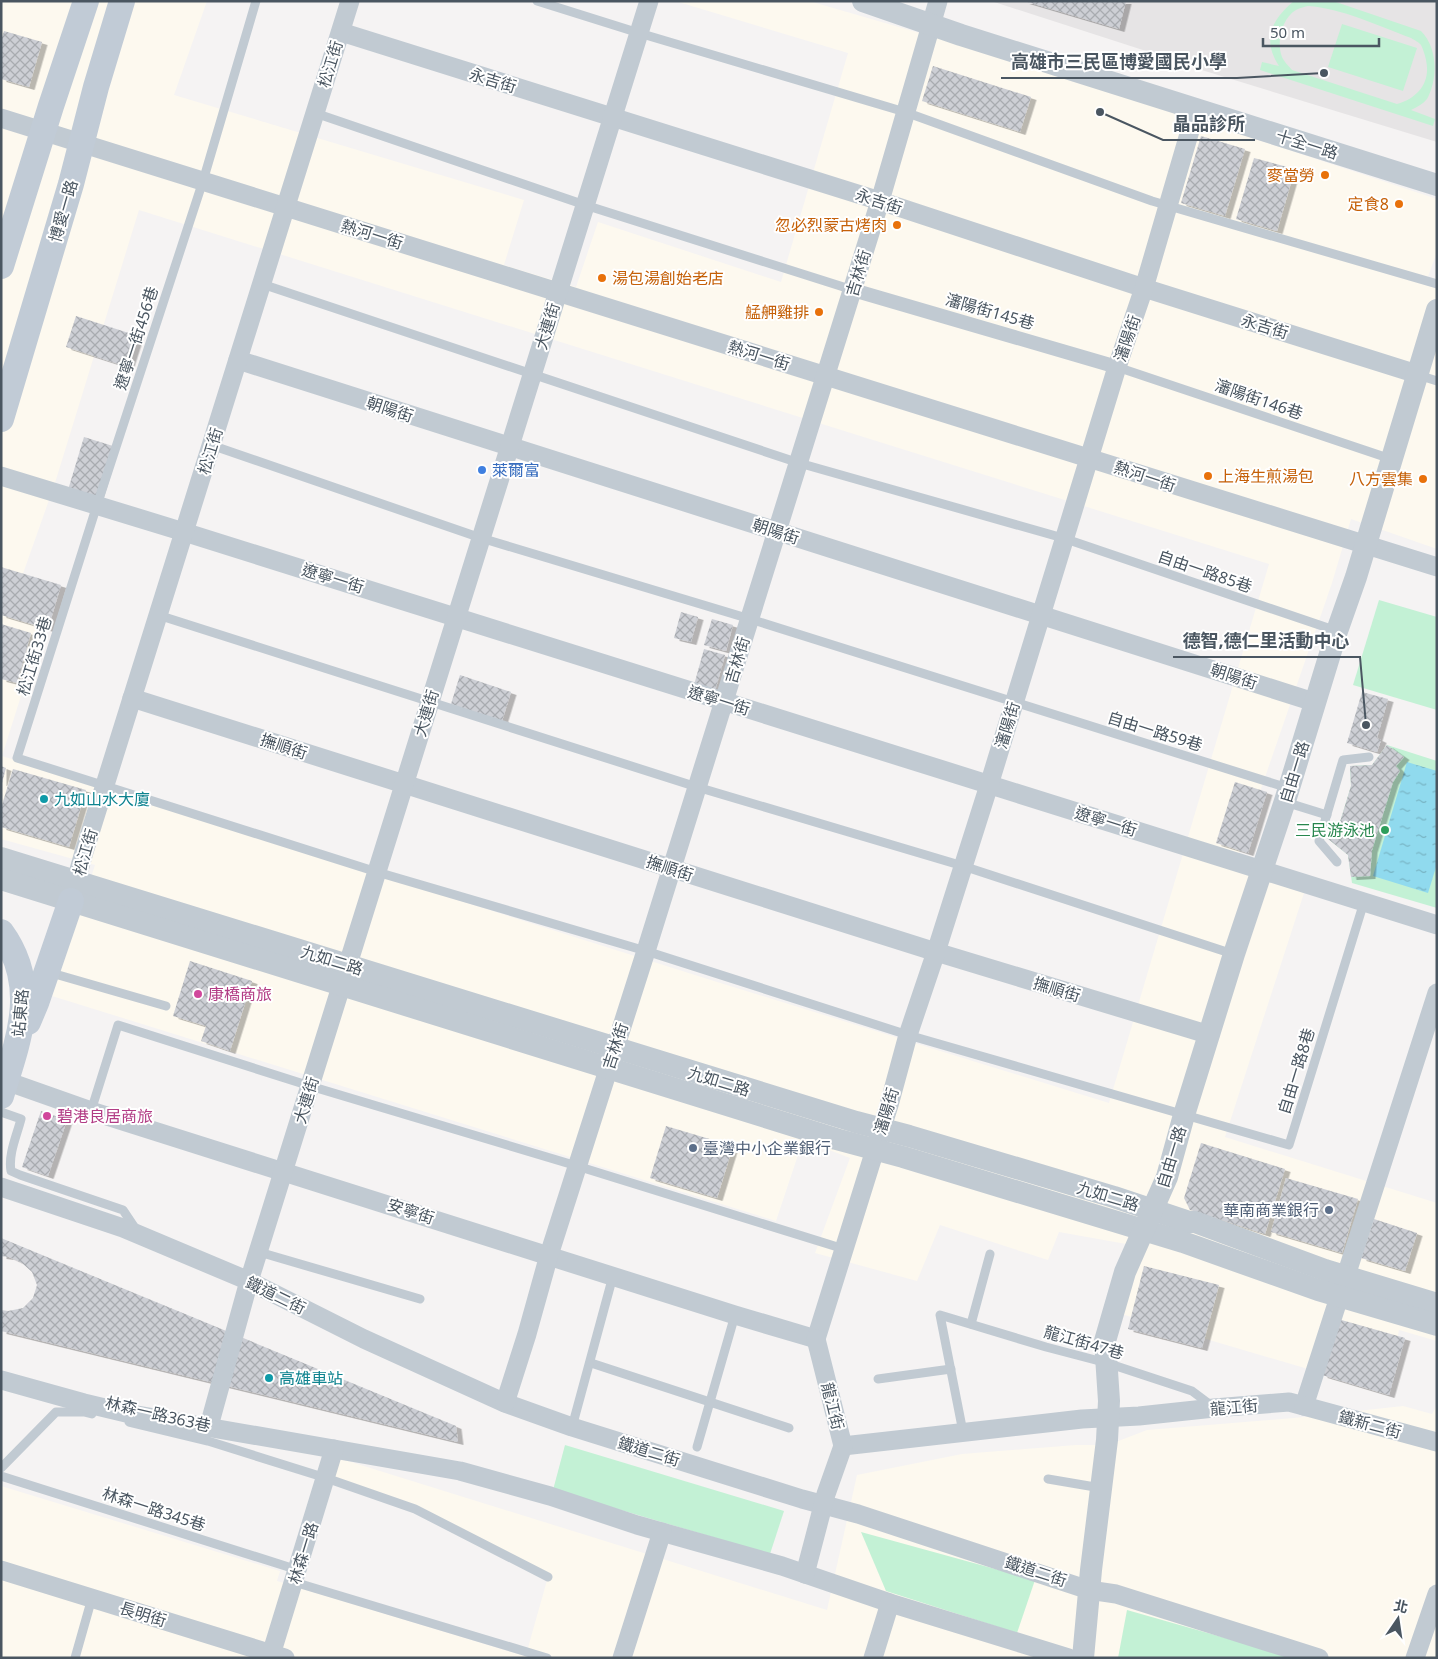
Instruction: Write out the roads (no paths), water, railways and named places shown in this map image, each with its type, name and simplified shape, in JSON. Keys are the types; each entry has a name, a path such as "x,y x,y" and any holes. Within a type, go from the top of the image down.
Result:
{"main road":[{"path":"1,266 86,1"},
{"name":"博愛一路","path":"1,419 71,184 96,86 122,1"},
{"path":"17,1045 36,1003 74,891"},
{"name":"站東路","path":"1,932 15,954 23,983 23,1014 17,1045 4,1088"}],"street":[{"name":"松江街","path":"74,891 105,785 350,1"},
{"name":"大連街","path":"209,1426 249,1281 649,1"},
{"name":"十全一路","path":"863,1 1196,110 1437,185"},
{"name":"吉林街","path":"505,1403 527,1334 548,1255 672,869 853,290 938,1"},
{"name":"永吉街","path":"340,32 880,201 1427,378"},
{"name":"瀋陽街","path":"816,1339 908,1035 989,784 1116,366 1144,288 1196,110"},
{"name":"熱河一街","path":"1,118 1437,567"},
{"name":"瀋陽街145巷","path":"853,290 1116,366"},
{"name":"自由一路","path":"1083,1658 1107,1440 1109,1401 1105,1341 1125,1272 1167,1177 1184,1115 1234,954 1287,795 1314,702 1366,545 1392,459 1427,378 1437,310"},
{"name":"朝陽街","path":"238,360 1314,702"},
{"name":"遼寧一街","path":"1,476 97,504 1437,925"},
{"name":"撫順街","path":"132,698 936,952 1210,1035"},
{"name":"九如二路","path":"1,858 74,891 878,1139 1143,1230 1342,1286 1437,1304"},
{"name":"九如二路","path":"1,879 74,891"},
{"path":"1304,1406 1437,994"},
{"name":"安寧街","path":"4,1088 92,1111 816,1339"},
{"name":"九如二路","path":"878,1139 910,1136 1152,1209 1189,1222 1195,1222 1437,1325"},
{"name":"鐵道二街","path":"1,1187 140,1235 249,1281 364,1339 505,1403 572,1426 858,1514 1089,1590 1116,1594 1319,1658"},
{"name":"龍江街","path":"816,1339 843,1446 963,1432 1214,1408 1289,1402 1304,1406"},
{"path":"1,1380 84,1403 126,1412 460,1471 550,1496 662,1532 805,1574 1069,1658"},
{"name":"鐵新二街","path":"1304,1406 1437,1442"},
{"path":"805,1574 843,1446"},
{"name":"林森一路","path":"275,1656 296,1576 334,1449"},
{"path":"622,1658 662,1532"},
{"name":"長明街","path":"1,1570 275,1656"},
{"path":"1415,1658 1437,1594"},
{"path":"873,1658 890,1602"}],"lane":[{"name":"遼寧一街456巷","path":"97,504 203,181 256,1"},
{"path":"537,1 905,112 1169,206 1437,284"},
{"path":"315,113 585,205 853,290"},
{"name":"自由一路85巷","path":"262,284 799,463 1063,538 1337,631"},
{"name":"瀋陽街146巷","path":"1116,366 1392,459"},
{"name":"自由一路59巷","path":"212,445 481,538 750,619 1013,703 1287,795 1327,815"},
{"name":"松江街33巷","path":"97,504 18,758 105,785"},
{"path":"158,615 697,787 963,866 1234,954"},
{"path":"1337,862 1319,841 1342,760 1369,757"},
{"path":"105,785 377,872 646,951 908,1035 1184,1115"},
{"name":"自由一路8巷","path":"1184,1115 1289,1145 1364,902"},
{"path":"47,972 166,1006"},
{"path":"92,1111 118,1025 310,1086 844,1249"},
{"path":"1,1112 22,1119 12,1154 11,1171 123,1210 140,1235"},
{"path":"259,1252 420,1298"},
{"path":"971,1324 990,1254"},
{"path":"572,1426 613,1276"},
{"path":"697,1447 735,1315"},
{"name":"龍江街47巷","path":"951,1370 940,1315 1107,1363 1192,1390 1214,1408"},
{"path":"591,1362 789,1428"},
{"path":"878,1379 951,1370 963,1432"},
{"name":"林森一路363巷","path":"1,1468 56,1412 84,1412 208,1441 326,1478 415,1509 548,1577"},
{"name":"林森一路345巷","path":"1,1476 296,1576 548,1658"},
{"path":"1048,1479 1101,1488"},
{"path":"75,1658 92,1598"}],"water":[{"path":"1407,762 1437,771 1437,864 1428,893 1373,876"}],"place":[{"name":"高雄市三民區博愛國民小學","path":"1324,73"},
{"name":"晶品診所","path":"1100,112"},
{"name":"麥當勞","path":"1325,175"},
{"name":"定食8","path":"1399,204"},
{"name":"忽必烈蒙古烤肉","path":"897,225"},
{"name":"湯包湯創始老店","path":"602,278"},
{"name":"艋舺雞排","path":"819,312"},
{"name":"萊爾富","path":"482,470"},
{"name":"上海生煎湯包","path":"1208,476"},
{"name":"八方雲集","path":"1423,479"},
{"name":"德智,德仁里活動中心","path":"1366,725"},
{"name":"九如山水大廈","path":"44,799"},
{"name":"三民游泳池","path":"1385,830"},
{"name":"康橋商旅","path":"198,994"},
{"name":"碧港良居商旅","path":"47,1116"},
{"name":"臺灣中小企業銀行","path":"693,1148"},
{"name":"華南商業銀行","path":"1329,1210"},
{"name":"高雄車站","path":"269,1378"}]}
